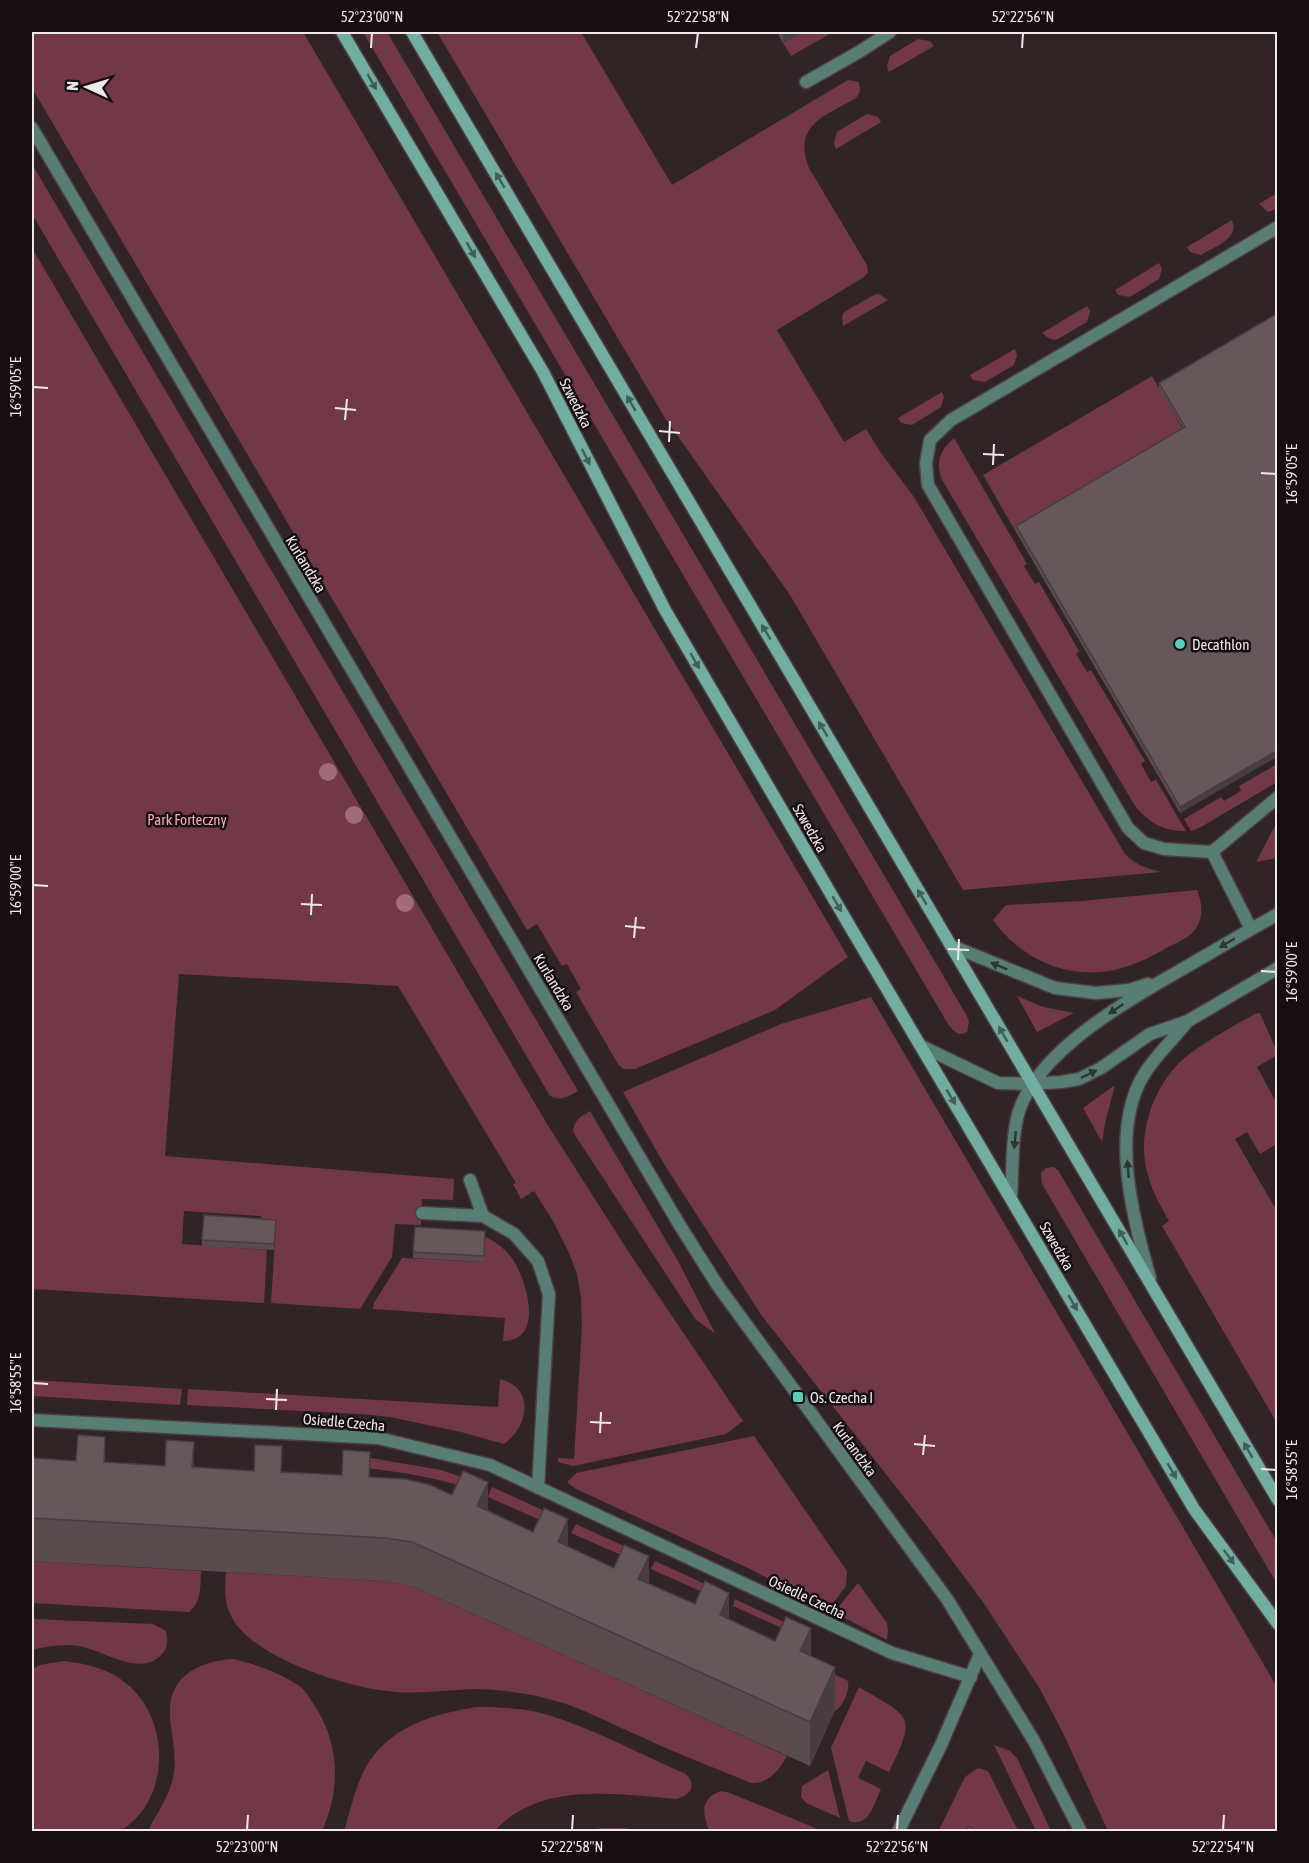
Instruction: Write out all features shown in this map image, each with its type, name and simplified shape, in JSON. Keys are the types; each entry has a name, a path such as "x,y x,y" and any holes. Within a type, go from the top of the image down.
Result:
{"street":[{"name":"Szwedzka","path":"342,32 543,372 665,610 921,1046 1194,1509 1278,1624"},
{"path":"412,32 1278,1500"},
{"path":"806,82 890,32"},
{"name":"Kurlandzka","path":"32,128 678,1224 718,1286 947,1599 1034,1741 1081,1832"},
{"path":"1278,227 951,420 930,440 926,463 928,485 1128,828 1144,843 1164,849 1212,852 1278,797"},
{"path":"1212,852 1251,929"},
{"path":"1011,1198 1019,1112 1032,1084 1051,1062 1083,1033 1117,1008 1278,914"},
{"path":"952,946 1054,988 1096,993 1130,990 1166,978"},
{"path":"921,1046 998,1083 1032,1084 1079,1079 1101,1068 1150,1034 1188,1021 1278,968"},
{"path":"1153,1287 1142,1250 1132,1202 1126,1148 1130,1111 1143,1076 1188,1021"},
{"path":"470,1180 483,1216"},
{"path":"422,1213 483,1216 514,1234 538,1261 549,1294 538,1488"},
{"name":"Osiedle Czecha","path":"32,1420 378,1438 490,1465 892,1653 971,1677"},
{"path":"898,1832 941,1745 981,1654"}],"green space":[{"path":"32,32 303,32 848,957 775,1010 635,1069 623,1069 618,1064 576,992 581,989 567,964 562,966 537,924 527,930 32,88"},
{"path":"363,32 387,32 967,1016 969,1022 967,1032 958,1034 948,1024"},
{"path":"437,32 581,32 672,185 848,80 858,82 860,90 856,98 823,117 808,132 805,153 809,168 867,265 868,272 864,277 777,330 844,442 866,429 914,497 1125,854 1142,866 1161,872 963,890 790,595 665,418"},
{"path":"803,32 833,32 791,56 783,43"},
{"path":"918,39 930,41 934,46 889,72 887,66 890,56"},
{"path":"867,114 878,117 881,122 836,149 834,143 837,132"},
{"path":"32,164 578,1091 568,1097 550,1096 32,214"},
{"path":"1277,193 1277,209 1268,212 1259,204"},
{"path":"1232,220 1232,232 1224,242 1201,255 1190,252 1187,247"},
{"name":"Park Forteczny","path":"32,248 547,1124 628,1251 743,1421 726,1434 573,1466 558,1462 558,1458 574,1459 582,1326 577,1274 553,1221 534,1191 521,1199 513,1184 516,1183 398,986 179,974 165,1156 454,1179 453,1200 422,1199 421,1225 395,1224 392,1257 360,1309 271,1303 276,1226 261,1225 261,1216 184,1211 182,1244 267,1250 264,1303 32,1289"},
{"path":"1159,263 1162,269 1159,279 1130,297 1118,295 1115,290"},
{"path":"879,294 888,300 843,326 844,312"},
{"path":"1087,306 1090,311 1087,322 1056,340 1042,333"},
{"path":"1015,349 1017,355 1014,365 985,382 973,380 970,375"},
{"path":"1152,376 1185,433 1016,532 983,475"},
{"path":"942,392 944,397 941,407 912,425 901,423 898,418"},
{"path":"954,438 1027,564 1024,566 1035,584 1039,582 1079,651 1076,654 1087,672 1091,670 1145,761 1141,764 1151,782 1156,780 1186,831 1163,828 1146,817 1135,806 941,478 940,456"},
{"path":"1277,764 1277,782 1191,831 1184,819 1221,797 1224,801 1241,791 1239,786"},
{"path":"1277,822 1277,858 1256,862"},
{"path":"1197,890 1201,907 1200,918 1190,935 1137,963 1105,972 1068,970 1043,962 1031,956 1011,940 993,920 1006,905 1081,901"},
{"path":"1017,996 1043,1007 1074,1013 1037,1032"},
{"path":"871,997 1277,1687 1277,1831 1108,1831 1040,1689 985,1605 929,1529 762,1316 664,1164 623,1092 781,1024"},
{"path":"1260,1013 1277,1052 1277,1055 1257,1067 1275,1100 1277,1098 1277,1144 1260,1154 1247,1132 1235,1139 1277,1211 1277,1423 1162,1226 1169,1221 1148,1175 1144,1143 1146,1126 1157,1094 1176,1066 1212,1038"},
{"path":"1115,1085 1105,1123 1102,1142 1083,1108"},
{"path":"590,1111 678,1261 715,1333 696,1320 573,1132 578,1119"},
{"path":"1053,1167 1058,1170 1277,1542 1277,1584 1042,1184 1041,1173 1046,1168"},
{"path":"485,1237 499,1245 511,1257 517,1266 526,1292 529,1306 528,1320 524,1331 516,1338 503,1341 505,1318 373,1309 374,1303 402,1258 483,1262"},
{"path":"500,1379 519,1390 524,1408 519,1428 504,1444 390,1417 187,1405 188,1389 498,1407"},
{"path":"32,1380 182,1389 180,1405 32,1396"},
{"path":"754,1436 847,1571 846,1586 828,1610 748,1568 576,1489 567,1482 576,1473"},
{"path":"365,1457 441,1470 477,1482 474,1490 420,1476 365,1468"},
{"path":"492,1487 560,1518 556,1527 488,1497"},
{"path":"576,1524 641,1554 637,1562 571,1533"},
{"path":"32,1561 201,1571 200,1593 189,1612 32,1603"},
{"path":"655,1561 722,1592 718,1599 651,1569"},
{"path":"226,1572 385,1581 412,1586 787,1756 777,1771 768,1779 751,1783 555,1700 507,1691 481,1689 396,1692 377,1690 329,1678 281,1658 260,1646 243,1631 231,1616 227,1605"},
{"path":"858,1583 887,1623 887,1640 839,1615 840,1605"},
{"path":"735,1599 792,1626 782,1628 733,1606"},
{"path":"32,1619 153,1624 166,1631 167,1645 163,1653 155,1660 145,1663 124,1661 70,1645 32,1650"},
{"path":"233,1659 267,1669 291,1680 304,1690 318,1711 330,1740 335,1770 332,1801 322,1831 148,1831 167,1796 174,1772 170,1708 176,1686 191,1671 200,1666"},
{"path":"64,1661 97,1668 120,1679 141,1699 152,1718 158,1738 159,1760 156,1781 149,1800 137,1818 120,1831 32,1831 32,1669 40,1665"},
{"path":"814,1664 848,1681 845,1698 835,1711 800,1695"},
{"path":"859,1687 899,1712 906,1728 889,1772 866,1761 858,1778 881,1789 870,1813 866,1818 856,1822 849,1821 831,1748"},
{"path":"477,1707 537,1712 574,1724 686,1774 691,1782 691,1789 686,1795 677,1799 605,1794 580,1794 556,1798 533,1804 513,1815 495,1831 344,1831 361,1778 379,1749 403,1730 417,1723 447,1713"},
{"path":"994,1745 1010,1751 1017,1758 1051,1831 1036,1831"},
{"path":"978,1768 988,1771 1018,1831 938,1832 965,1777"},
{"path":"828,1770 840,1818 806,1803 801,1797 802,1786"},
{"path":"721,1791 820,1831 709,1831 704,1807 709,1798"},
{"path":"601,1828 625,1828 638,1831 589,1831"}],"building":[{"name":"Decathlon","path":"1278,313 1278,750 1180,807 1016,526 1185,427 1159,383"},
{"path":"204,1215 276,1220 274,1244 202,1240"},
{"path":"415,1227 485,1231 484,1256 413,1252"},
{"path":"78,1435 105,1437 104,1462 165,1466 166,1440 194,1442 192,1467 254,1471 255,1445 282,1446 281,1472 342,1475 343,1450 370,1452 369,1477 405,1479 430,1485 452,1495 463,1471 488,1482 477,1506 533,1532 544,1508 568,1519 558,1542 614,1568 624,1545 649,1556 638,1579 695,1604 705,1581 729,1593 720,1615 775,1641 786,1617 811,1628 800,1651 835,1667 810,1722 412,1542 385,1538 32,1518 32,1458 76,1461"},
{"path":"968,1826 979,1832 966,1832"}],"place":[{"name":"Decathlon","path":"1180,644"},
{"name":"Os. Czecha I","path":"798,1397"}]}
